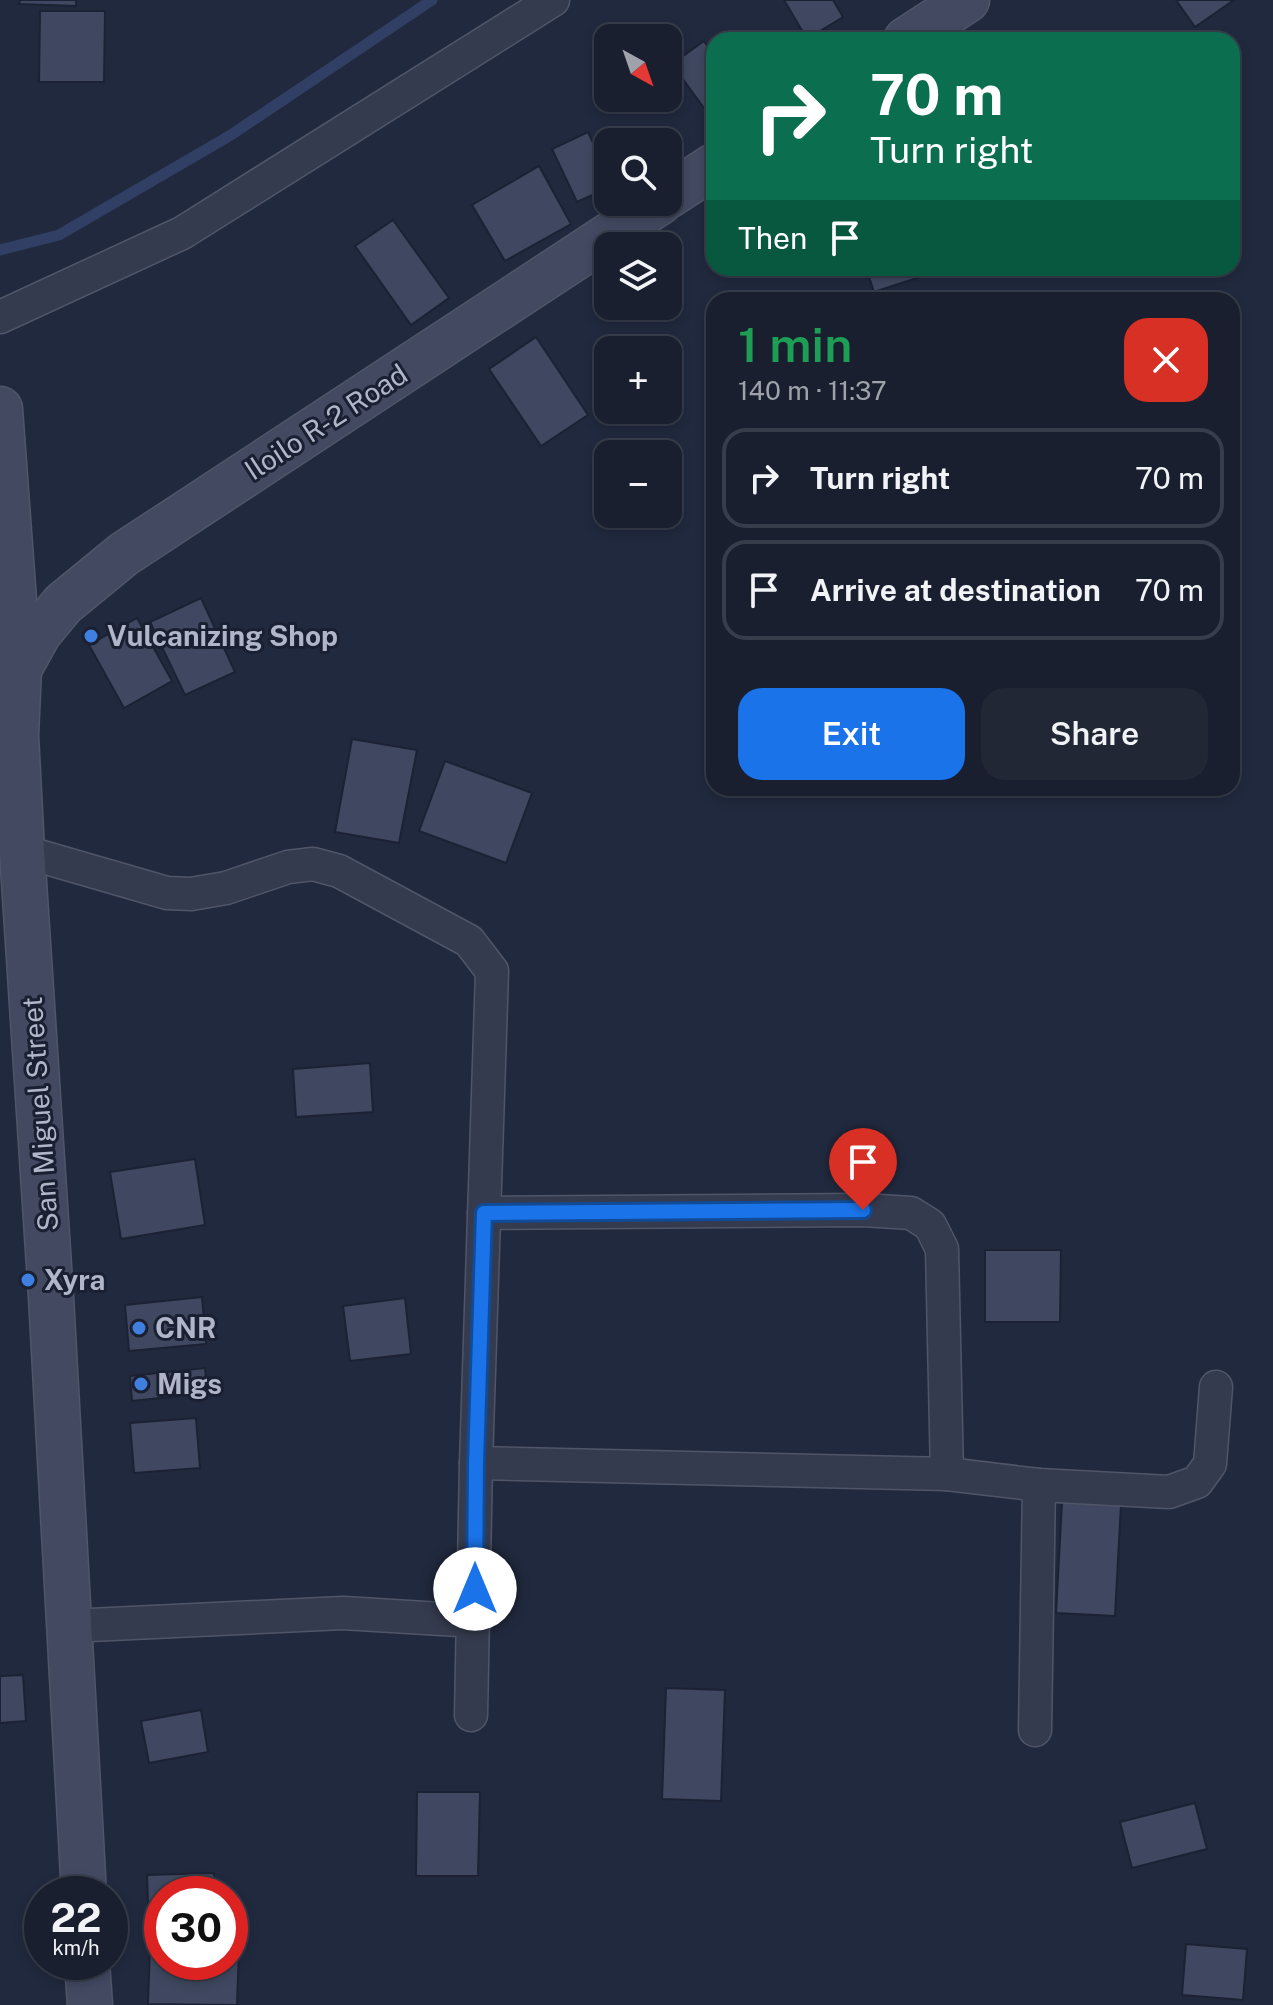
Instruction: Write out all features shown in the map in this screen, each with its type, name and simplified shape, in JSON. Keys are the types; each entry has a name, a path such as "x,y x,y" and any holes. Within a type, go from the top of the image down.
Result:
{"main road":[{"path":"918,32 967,0"},
{"path":"682,187 706,171"},
{"name":"Iloilo R-2 Road","path":"19,669 39,633 63,604 124,554 639,216"},
{"name":"San Miguel Street","path":"0,409 19,669 16,735 22,851 51,1297 83,1876"},
{"path":"88,1980 90,2005"}],"street":[{"path":"0,317 182,233 553,0"},
{"path":"22,851 167,893 191,894 226,888 288,867 313,864 339,871 469,941 492,971 471,1715"},
{"path":"484,1213 863,1210 911,1213 930,1225 942,1249 947,1474"},
{"path":"476,1463 947,1474 1039,1485 1169,1492 1197,1482 1210,1464 1216,1387"},
{"path":"1035,1730 1039,1485"},
{"path":"69,1626 343,1613 475,1621"}],"building":[{"path":"20,0 76,0 76,6 19,4"},
{"path":"784,0 833,0 843,17 818,32 803,32"},
{"path":"1176,0 1234,0 1195,27"},
{"path":"40,11 105,11 104,82 39,82"},
{"path":"704,41 706,44 706,111 682,78 682,57"},
{"path":"588,132 594,145 594,194 577,202 552,149"},
{"path":"539,166 571,224 505,261 472,205"},
{"path":"393,220 449,298 411,325 355,246"},
{"path":"869,276 920,276 920,277 874,292"},
{"path":"536,337 588,415 541,446 489,369"},
{"path":"201,598 235,672 185,695 150,622"},
{"path":"137,618 172,681 124,708 89,645"},
{"path":"352,739 417,750 399,843 335,832"},
{"path":"445,761 532,793 506,863 419,831"},
{"path":"370,1063 373,1112 296,1117 293,1069"},
{"path":"195,1159 205,1225 121,1239 110,1172"},
{"path":"985,1250 1061,1250 1060,1322 985,1322"},
{"path":"202,1297 206,1344 129,1351 125,1305"},
{"path":"405,1298 411,1354 350,1361 343,1306"},
{"path":"205,1368 207,1393 132,1401 130,1376"},
{"path":"196,1418 200,1468 134,1473 130,1423"},
{"path":"1062,1502 1121,1504 1115,1616 1056,1613"},
{"path":"23,1675 26,1721 0,1723 0,1676"},
{"path":"666,1688 725,1690 721,1801 662,1799"},
{"path":"201,1710 208,1752 149,1763 141,1721"},
{"path":"417,1792 480,1792 478,1876 416,1876"},
{"path":"1195,1803 1207,1849 1132,1868 1120,1822"},
{"path":"214,1873 214,1876 147,1876"},
{"path":"1186,1944 1247,1949 1243,2000 1182,1995"},
{"path":"149,1980 238,1980 237,2005 148,2004"}],"waterway":[{"path":"0,250 59,235 231,135 432,0"}],"place":[{"name":"Vulcanizing Shop","path":"91,636"},
{"name":"Xyra","path":"28,1280"},
{"name":"CNR","path":"139,1328"},
{"name":"Migs","path":"141,1384"}],"route":[{"path":"475,1589 484,1213 863,1210"}]}
